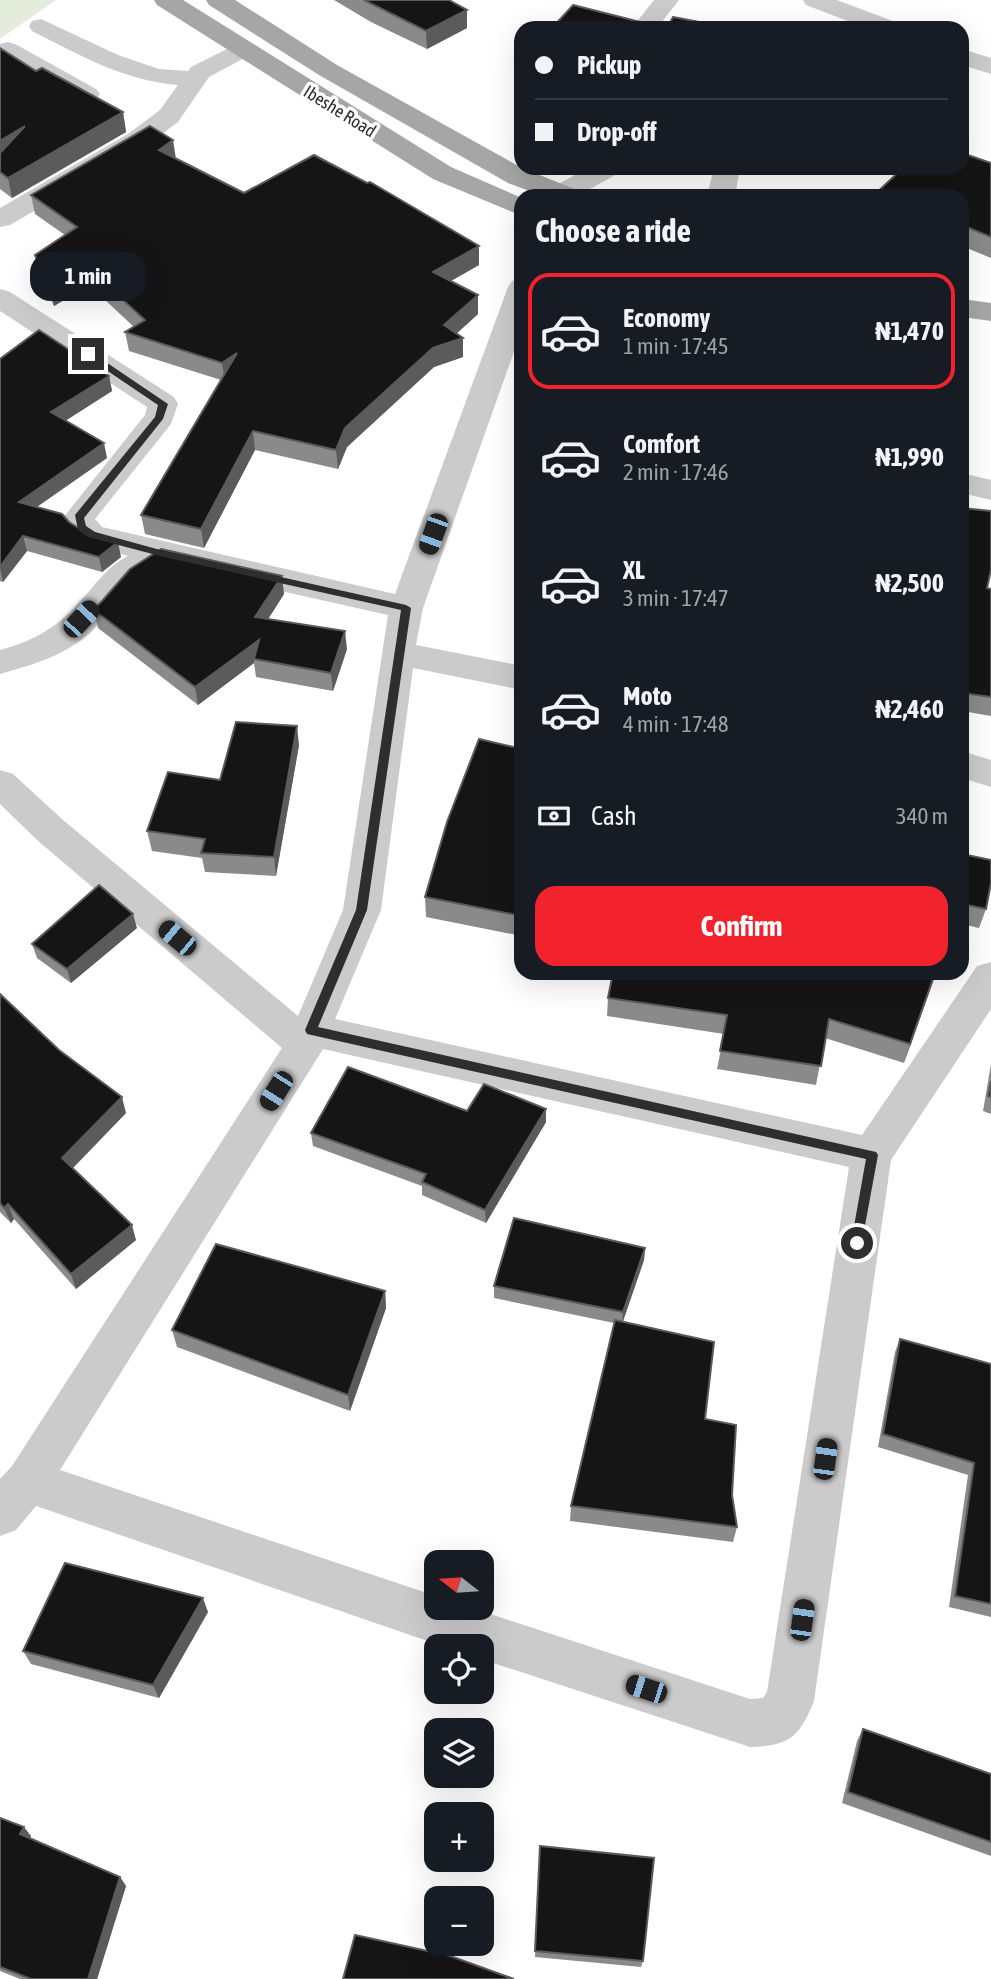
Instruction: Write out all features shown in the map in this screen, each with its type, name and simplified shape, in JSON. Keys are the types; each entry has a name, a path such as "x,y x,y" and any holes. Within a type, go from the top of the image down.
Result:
{"main road":[{"name":"Ibeshe Road","path":"166,0 442,173 514,204"},
{"name":"Ibeshe Road","path":"218,0 328,70 514,168"},
{"name":"Ibeshe Road","path":"527,175 553,189"},
{"path":"969,283 991,286"},
{"path":"969,309 991,312"}],"street":[{"path":"649,21 667,0"},
{"path":"815,0 870,21"},
{"path":"41,26 115,62 156,76 194,79"},
{"path":"0,219 148,131 169,116 194,79 207,66 243,49"},
{"path":"8,50 115,109 148,131"},
{"path":"969,58 991,66"},
{"path":"74,87 115,62"},
{"path":"574,189 597,175"},
{"path":"0,298 163,404 160,417 79,518 82,527 92,535 164,554 406,608"},
{"path":"0,1514 28,1481 308,1038 362,910 406,608 514,309"},
{"path":"969,485 991,489"},
{"path":"0,662 29,653 66,635 126,572 149,557 164,554"},
{"path":"398,653 514,676"},
{"path":"969,766 991,774"},
{"path":"0,783 50,830 308,1038 872,1155"},
{"path":"28,1481 384,1603 750,1723 775,1722 790,1701 864,1189 872,1155 991,977"}],"green space":[{"path":"0,0 56,0 0,39"}],"building":[{"path":"364,0 449,0 467,10 426,31"},
{"path":"573,5 636,21 558,21"},
{"path":"673,17 694,21 671,21"},
{"path":"0,48 36,71 42,68 123,112 8,178 0,172 0,153 25,126 0,141"},
{"path":"150,126 173,140 159,150 244,193 314,155 367,183 370,182 479,246 433,272 478,295 444,325 463,338 433,348 345,428 336,450 253,431 201,529 141,515 237,353 222,363 125,332 145,320 86,266 50,287 35,255 77,227 31,195"},
{"path":"969,155 991,163 991,237 969,228 969,189 880,189 895,175 969,175"},
{"path":"39,330 109,376 51,412 104,443 19,502 62,514 85,532 118,542 99,557 23,536 0,567 0,359"},
{"path":"969,509 991,511 991,570 987,588 991,589 991,697 969,694"},
{"path":"161,549 282,576 255,617 345,631 331,673 254,659 259,640 195,687 94,610 130,569"},
{"path":"236,722 297,726 274,857 201,853 205,839 147,831 168,772 220,780"},
{"path":"479,739 514,747 514,914 425,897 447,822"},
{"path":"969,855 991,860 991,883 986,909 969,905"},
{"path":"99,885 133,914 67,969 32,944"},
{"path":"612,980 933,980 910,1044 829,1019 821,1066 720,1051 727,1015 608,998"},
{"path":"0,994 59,1050 122,1097 62,1158 132,1225 71,1274 8,1204 4,1208 0,1203"},
{"path":"348,1067 467,1111 484,1084 546,1109 485,1210 422,1182 426,1174 311,1133"},
{"path":"514,1218 645,1248 623,1312 494,1286"},
{"path":"216,1244 385,1291 348,1395 172,1330"},
{"path":"615,1320 714,1342 705,1419 736,1425 732,1495 737,1527 571,1506"},
{"path":"900,1339 991,1364 991,1604 955,1596 974,1463 883,1434"},
{"path":"65,1563 203,1598 153,1685 23,1651"},
{"path":"863,1729 991,1774 991,1842 848,1792"},
{"path":"0,1818 24,1827 20,1834 120,1877 88,1979 31,1979 0,1967"},
{"path":"540,1846 654,1858 643,1961 535,1951"},
{"path":"355,1935 424,1950 424,1956 450,1956 514,1979 343,1979"}],"route":[{"path":"88,354 163,404 160,417 79,518 82,527 92,535 164,554 406,608 362,910 311,1030 872,1155 864,1189 857,1243"}]}
